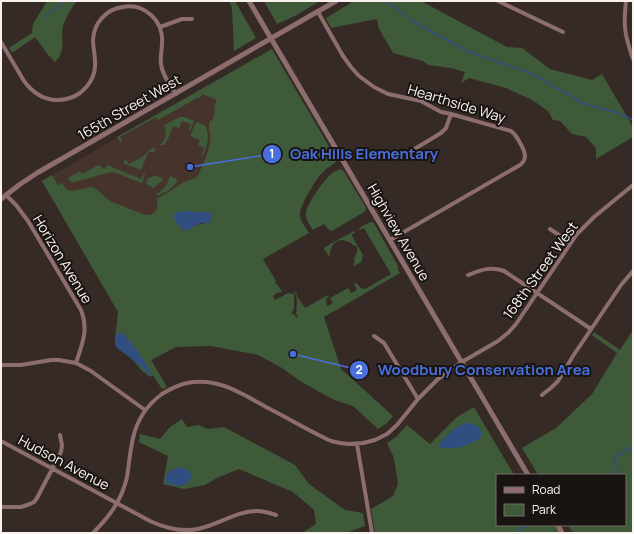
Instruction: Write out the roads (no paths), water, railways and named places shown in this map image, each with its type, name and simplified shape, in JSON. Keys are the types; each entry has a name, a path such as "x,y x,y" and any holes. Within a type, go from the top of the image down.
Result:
{"street":[{"name":"Highview Avenue","path":"249,1 527,474"},
{"name":"165th Street West","path":"1,199 37,173 336,1"},
{"path":"498,1 563,32"},
{"path":"626,1 624,25 633,59"},
{"path":"1,42 24,81 33,92 51,100 69,98 77,95 86,87 92,78 96,66 93,44 94,34 98,23 107,13 118,7 136,7 148,12 160,27 162,38 160,63 165,77 176,94"},
{"name":"Hearthside Way","path":"318,12 346,60 356,73 366,82 388,94 420,101 440,112 511,131 524,149 524,160 520,166 390,240"},
{"path":"160,27 182,19 192,19"},
{"path":"408,153 441,133 446,128 451,114"},
{"name":"168th Street West","path":"93,533 105,521 118,504 126,482 134,431 145,410 160,396 174,387 191,383 209,382 235,390 331,441 357,444 375,440 387,434 397,425 418,399 438,379 462,362 503,337 516,324 577,234 594,217 633,185"},
{"name":"Horizon Avenue","path":"6,195 28,221 81,310 84,319 85,333 76,363"},
{"path":"550,229 571,243"},
{"path":"468,275 485,269 499,270 510,274 591,329"},
{"path":"542,395 558,381 621,285 633,271"},
{"path":"374,336 384,343 418,399"},
{"path":"1,365 21,366 51,360 76,363 91,370 145,410"},
{"path":"1,507 21,507 30,504 37,498 61,452 62,445 60,435"},
{"name":"Hudson Avenue","path":"1,441 163,527 177,530 197,530 246,512 257,511 276,515"},
{"path":"357,444 372,533"}],"water":[{"path":"177,212 210,212 211,219 209,223 200,223 186,231 182,230 175,221 174,215"},
{"path":"119,333 123,333 139,354 150,371 151,376 141,366 117,348 115,344 115,336"},
{"path":"466,423 477,426 482,436 472,443 461,447 438,447 450,433"},
{"path":"176,468 183,468 191,473 191,477 186,484 181,486 174,485 165,480 169,472"}],"waterway":[{"path":"44,17 61,5 63,1"},
{"path":"386,1 414,22 469,52 528,72 583,103 615,112 633,120"},
{"path":"616,474 618,471 614,462 615,457 633,446"},
{"path":"516,533 526,526"}],"place":[{"name":"Oak Hills Elementary","path":"190,167"},
{"name":"Woodbury Conservation Area","path":"293,354"}]}
